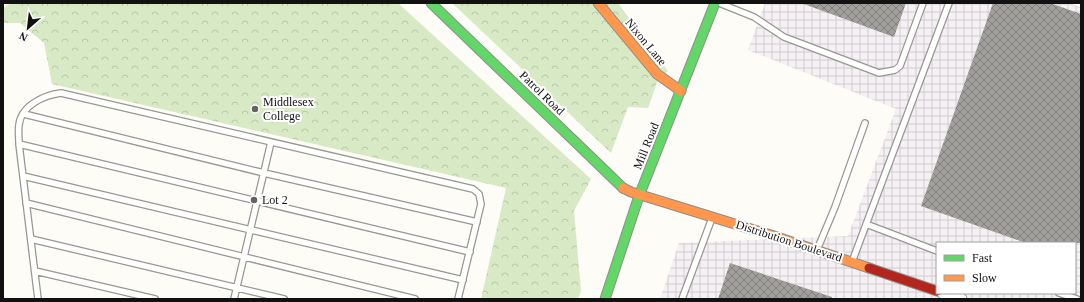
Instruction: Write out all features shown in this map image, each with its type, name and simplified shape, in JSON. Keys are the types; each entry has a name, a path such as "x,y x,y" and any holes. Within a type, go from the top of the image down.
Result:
{"street":[{"name":"Patrol Road","path":"431,3 620,186 639,196"},
{"name":"Nixon Lane","path":"598,3 658,74 681,91"},
{"name":"Mill Road","path":"605,299 639,196 715,3"},
{"name":"Distribution Boulevard","path":"639,196 817,250 936,291"},
{"path":"946,294 961,299"}],"lane":[{"path":"718,3 754,17 784,37 879,73 895,70 900,66 923,3"},
{"path":"852,262 949,3"},
{"path":"38,299 18,144 19,123 24,114 36,100 61,93 473,189 479,194 481,204 458,299"},
{"path":"24,114 477,222"},
{"path":"817,250 831,219 865,123"},
{"path":"234,299 245,257 270,142"},
{"path":"18,144 470,252"},
{"path":"23,176 463,280"},
{"path":"26,203 415,299"},
{"path":"682,299 712,217"},
{"path":"866,224 936,251"},
{"path":"31,239 284,299"},
{"path":"35,271 155,299"},
{"path":"1063,294 1077,299"}],"shaded area":[{"path":"765,3 1081,3 1081,299 660,299 679,243 848,236 896,109 748,50"}],"green space":[{"path":"12,3 398,3 591,179 574,211 581,291 578,299 481,299 506,188 52,84 44,43 20,23 3,23 3,8"},
{"path":"452,3 618,3 668,71 658,80 648,108 628,107 611,153"}],"building":[{"path":"801,3 906,3 894,37"},
{"path":"993,3 1050,3 1081,14 1081,243 1023,242 921,206"},
{"path":"730,263 832,297 832,299 718,299"}],"railway":[{"path":"1073,3 1081,6"}],"traffic: fast":[{"path":"431,3 623,188"},
{"path":"605,299 639,196 715,3"}],"traffic: slow":[{"path":"598,3 657,74 681,91"},
{"path":"623,188 631,192 774,236 869,268"}],"traffic: jam":[{"path":"869,268 936,291"}],"place":[{"name":"Middlesex College","path":"255,109"},
{"name":"Lot 2","path":"254,200"}]}
